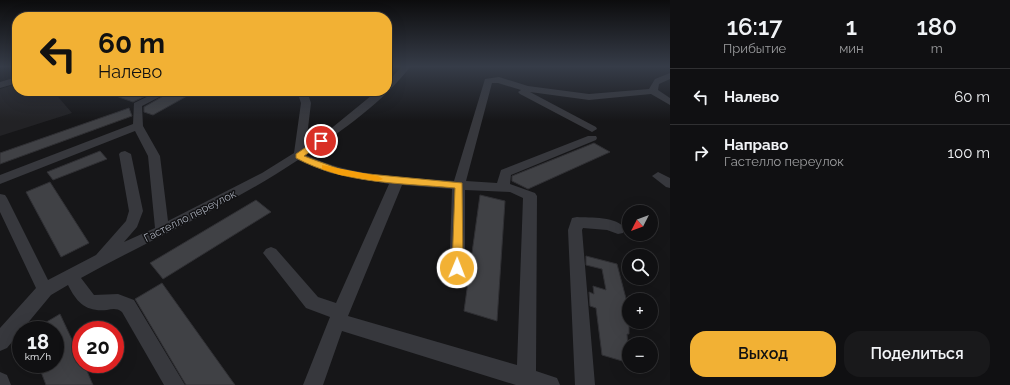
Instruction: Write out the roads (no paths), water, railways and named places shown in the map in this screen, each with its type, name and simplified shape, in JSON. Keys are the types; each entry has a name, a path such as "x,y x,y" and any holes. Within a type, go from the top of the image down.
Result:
{"street":[{"path":"457,282 459,185 487,85"},
{"path":"503,186 505,173 592,133 508,85"},
{"path":"514,85 527,89 589,97 653,91 670,102"},
{"path":"653,91 654,85"},
{"path":"156,96 137,105 138,126 154,156 162,231"},
{"path":"304,96 306,103 299,156 312,163 340,173 398,181 503,186 520,190 530,196 526,381"},
{"name":"Гастелло переулок","path":"0,342 45,290 100,260 162,231 266,176 332,134 377,96"},
{"path":"0,180 138,126"},
{"path":"100,260 132,223 136,211 125,154"},
{"path":"658,176 670,184"},
{"path":"313,385 339,317 392,190 398,181"},
{"path":"0,198 45,290"},
{"path":"585,385 575,230 577,222 609,225 618,229"},
{"path":"271,253 312,304 339,317 526,381 550,385"},
{"path":"71,275 85,299 94,304 108,301 124,302 128,306 175,385"}]}
